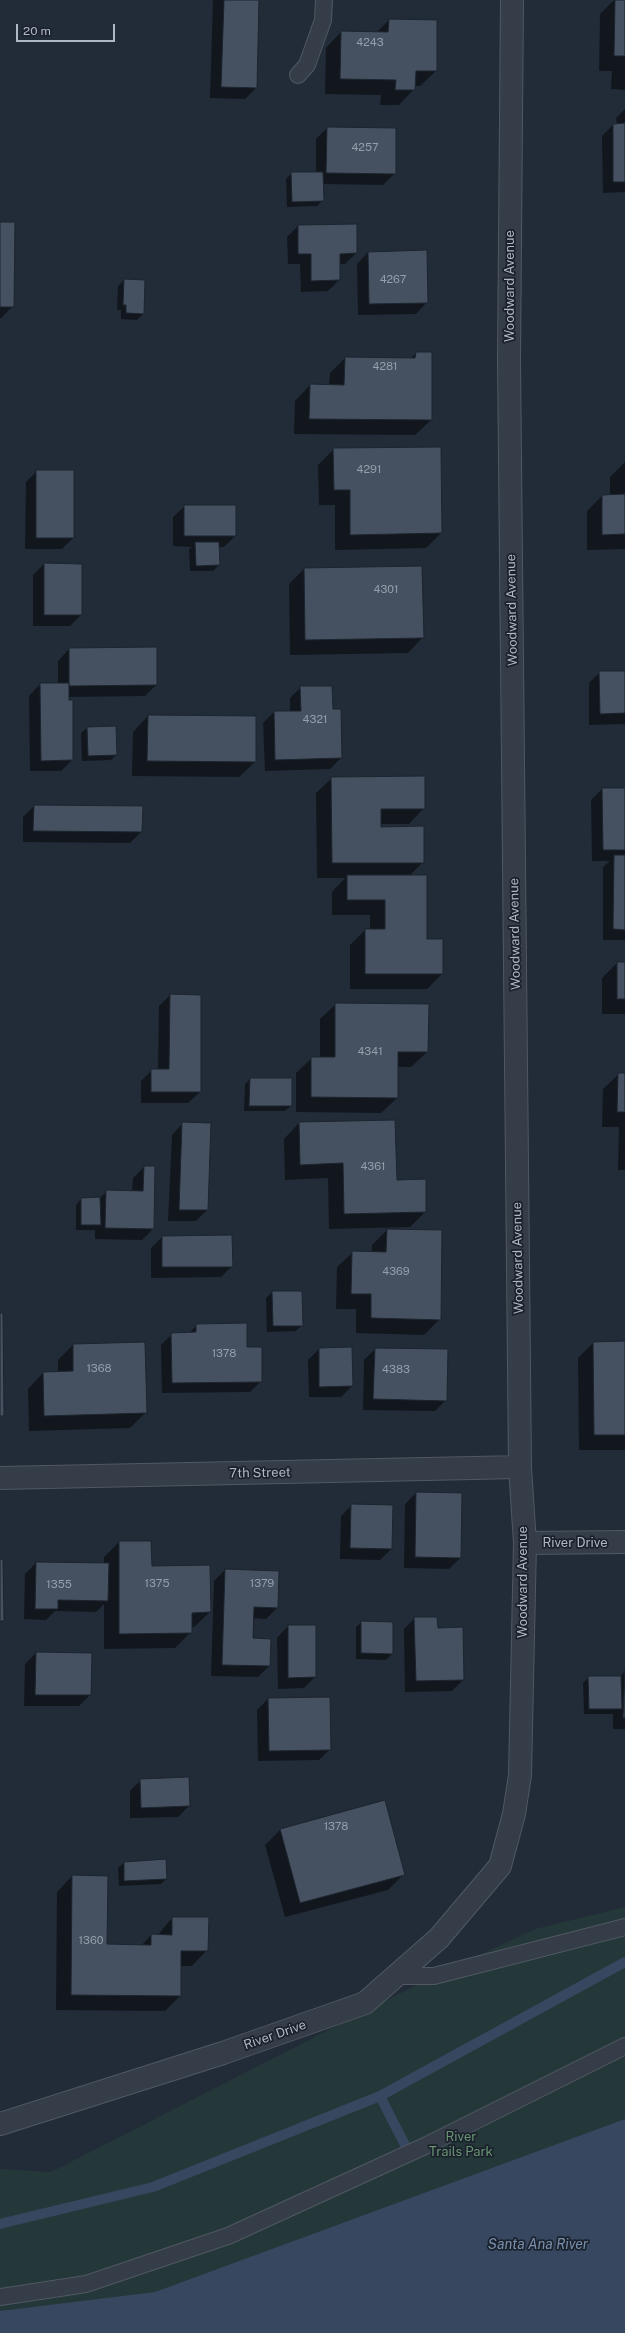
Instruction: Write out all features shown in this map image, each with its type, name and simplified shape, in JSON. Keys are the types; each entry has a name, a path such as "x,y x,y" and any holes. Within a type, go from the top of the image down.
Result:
{"street":[{"name":"Woodward Avenue","path":"500,1866 514,1814 520,1775 525,1543 520,1467 510,359 512,0"},
{"name":"7th Street","path":"0,1478 520,1467"},
{"name":"River Drive","path":"525,1543 625,1542"},
{"name":"River Drive","path":"0,2124 223,2053 365,2003 439,1938 500,1866"}],"lane":[{"path":"298,76 307,65 323,20 324,0"},
{"path":"395,1976 434,1976 625,1927"},
{"path":"0,2296 86,2284 228,2236 427,2145 625,2046"}],"green space":[{"name":"River Trails Park","path":"625,1907 625,2273 0,2333 0,2169 51,2172 434,1976 535,1929"}],"water":[{"name":"Santa Ana River","path":"625,2119 625,2333 0,2333 0,2311 155,2292"}],"building":[{"path":"224,0 259,0 257,88 221,87"},
{"path":"615,0 625,0 625,56 614,56"},
{"path":"389,19 437,20 437,71 416,71 415,90 395,90 396,80 340,79 341,31 388,32"},
{"path":"625,123 625,182 613,182 613,124"},
{"path":"327,127 396,128 396,174 326,173"},
{"path":"291,172 323,172 324,201 292,202"},
{"path":"0,222 15,222 14,307 0,307"},
{"path":"357,224 357,253 340,254 340,280 311,281 311,254 298,254 298,225"},
{"path":"427,250 428,303 369,304 368,252"},
{"path":"124,279 145,280 144,314 126,313 126,305 123,305"},
{"path":"416,352 432,352 432,420 309,419 310,384 344,385 345,357 415,358"},
{"path":"441,447 442,533 350,535 350,490 334,490 333,448"},
{"path":"36,470 74,470 74,538 36,538"},
{"path":"625,494 625,534 602,535 602,495"},
{"path":"184,505 236,505 236,536 184,536"},
{"path":"195,542 219,542 220,565 196,566"},
{"path":"44,563 82,564 82,615 44,615"},
{"path":"422,566 424,638 305,640 304,568"},
{"path":"157,647 157,685 69,686 69,648"},
{"path":"599,671 625,671 625,713 600,714"},
{"path":"40,683 69,683 69,700 73,700 73,760 41,761"},
{"path":"300,686 332,686 333,709 341,709 342,758 275,760 274,711 301,711"},
{"path":"148,715 256,716 256,762 147,761"},
{"path":"116,726 117,755 88,756 87,727"},
{"path":"425,776 425,809 381,809 381,827 424,826 424,863 332,863 331,777"},
{"path":"602,788 625,788 625,850 603,850"},
{"path":"34,805 143,806 142,832 33,831"},
{"path":"614,855 625,855 625,930 613,929"},
{"path":"347,875 427,875 427,939 443,939 443,974 365,974 365,929 385,929 385,900 347,900"},
{"path":"617,962 625,962 625,999 617,999"},
{"path":"170,994 201,995 201,1092 151,1092 151,1069 169,1069"},
{"path":"335,1003 429,1004 428,1052 398,1052 398,1098 311,1097 311,1057 335,1057"},
{"path":"618,1073 625,1073 625,1112 617,1112"},
{"path":"250,1078 292,1078 292,1106 249,1106"},
{"path":"395,1120 397,1180 426,1179 426,1212 344,1214 343,1163 300,1165 299,1122"},
{"path":"182,1122 211,1123 208,1210 179,1210"},
{"path":"144,1166 155,1166 154,1229 105,1228 106,1190 143,1191"},
{"path":"100,1197 101,1225 81,1225 81,1198"},
{"path":"387,1229 442,1230 441,1320 371,1318 371,1294 351,1294 352,1251 386,1252"},
{"path":"232,1235 233,1267 162,1267 162,1236"},
{"path":"272,1291 302,1291 303,1326 273,1326"},
{"path":"0,1313 3,1313 4,1416 0,1416"},
{"path":"247,1323 247,1347 262,1347 262,1382 172,1383 171,1333 196,1332 196,1324"},
{"path":"625,1341 625,1435 594,1435 593,1342"},
{"path":"145,1342 147,1413 44,1416 43,1372 73,1371 73,1344"},
{"path":"352,1347 353,1386 319,1387 319,1348"},
{"path":"375,1348 448,1349 447,1401 373,1399"},
{"path":"416,1492 462,1493 461,1558 415,1557"},
{"path":"351,1504 393,1505 392,1549 350,1548"},
{"path":"119,1541 151,1541 152,1566 210,1565 211,1612 192,1613 192,1633 119,1634"},
{"path":"0,1559 3,1559 4,1621 0,1621"},
{"path":"36,1562 109,1563 108,1601 58,1600 58,1609 35,1609"},
{"path":"225,1569 279,1571 278,1608 254,1607 253,1638 271,1639 270,1666 222,1665"},
{"path":"414,1617 437,1617 438,1628 463,1627 464,1680 416,1681"},
{"path":"361,1621 393,1622 393,1654 361,1653"},
{"path":"288,1625 316,1625 316,1677 288,1678"},
{"path":"36,1652 92,1653 91,1695 35,1695"},
{"path":"625,1670 625,1718 623,1718"},
{"path":"588,1676 621,1676 622,1709 589,1709"},
{"path":"330,1697 331,1750 269,1751 268,1698"},
{"path":"189,1777 190,1806 141,1808 140,1779"},
{"path":"385,1800 405,1875 300,1903 280,1829"},
{"path":"166,1859 167,1879 124,1881 124,1862"},
{"path":"72,1875 108,1876 107,1944 151,1945 151,1934 172,1935 172,1917 209,1917 208,1951 181,1951 181,1996 71,1995"}],"waterway":[{"path":"406,2147 380,2096 625,1962"},
{"path":"0,2224 153,2187 380,2096"}]}
